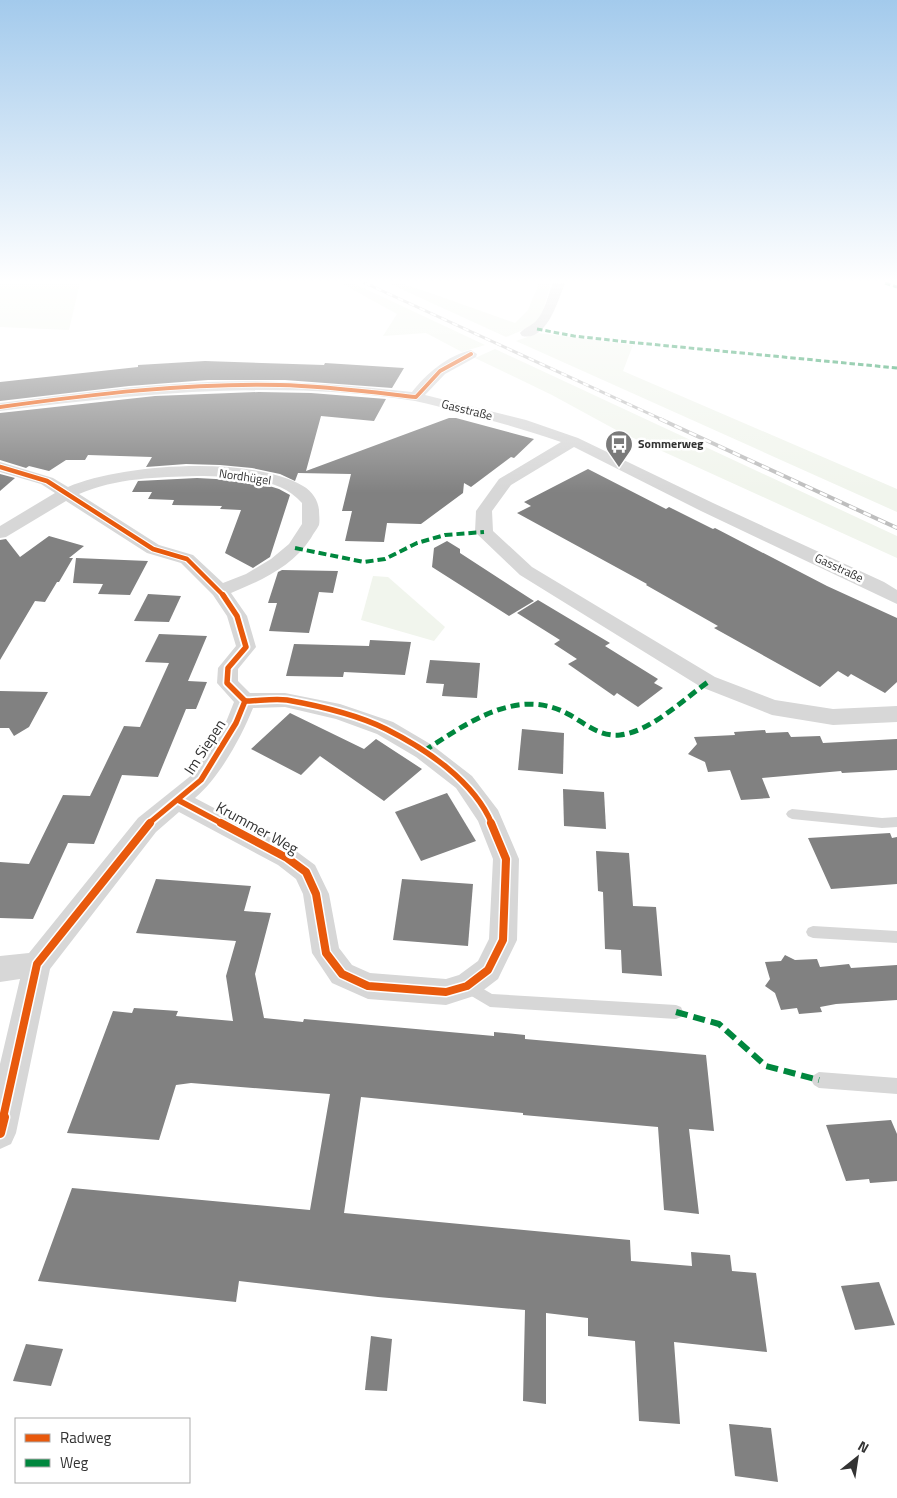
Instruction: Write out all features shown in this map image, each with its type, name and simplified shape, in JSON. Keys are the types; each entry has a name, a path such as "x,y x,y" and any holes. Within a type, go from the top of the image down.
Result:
{"street":[{"path":"416,397 428,381 447,364 471,354"},
{"name":"Gasstraße","path":"0,407 120,392 209,386 334,388 416,397 521,423 573,441 707,507 877,586 897,598"},
{"path":"573,441 505,482 484,511 484,532 526,571 708,682 781,708 833,717 897,714"},
{"path":"0,467 47,480 153,548 187,559 220,591 237,616 246,647 228,668 227,683 245,701"},
{"name":"Nordhügel","path":"0,532 68,494 93,483 154,472 234,473 272,479 298,489 310,502 310,524 295,548 252,578 220,591"},
{"name":"Krummer Weg","path":"178,800 288,858 306,872 316,894 326,953 342,974 368,986 446,992 467,986 488,970 503,940 506,859 490,817 464,782 424,751 384,728 340,712 285,700 245,701"},
{"name":"Im Siepen","path":"0,1133 38,964 147,825 201,780 236,723 245,701"},
{"path":"0,969 38,964"}],"lane":[{"path":"792,814 882,823 897,822"},
{"path":"813,932 897,937"},
{"path":"467,986 490,1000 676,1012"},
{"path":"819,1080 897,1086"}],"shaded area":[{"path":"486,353 503,353 897,536 897,558 618,431 552,395 475,358"},
{"path":"543,353 630,353 623,371 897,489 897,512"},
{"path":"373,576 388,577 445,627 434,641 361,620"}],"building":[{"path":"205,361 324,365 325,363 404,368 392,388 285,380 208,380 129,386 0,401 0,382 138,367 138,365"},
{"path":"259,392 311,393 386,399 374,421 321,416 306,471 449,418 456,418 534,439 514,458 511,457 471,487 464,483 463,493 421,524 387,523 384,542 345,541 352,511 342,511 351,474 298,473 295,481 280,474 252,468 186,464 146,467 152,457 88,455 85,460 66,460 49,471 29,466 26,468 0,460 0,413 155,396"},
{"path":"588,469 666,509 669,507 713,529 715,528 827,586 897,618 897,682 885,693 851,674 848,677 838,671 820,687 714,628 718,626 647,584 517,513 531,506 524,502"},
{"path":"0,474 15,478 0,491"},
{"path":"197,478 253,481 279,489 290,495 270,557 253,568 225,553 241,510 220,509 222,506 172,505 174,500 148,499 152,492 132,492 138,481"},
{"path":"49,536 84,546 69,558 73,558 45,602 35,601 0,660 0,540 6,539 20,557"},
{"path":"447,541 460,549 460,553 534,601 509,616 432,567 434,548"},
{"path":"76,558 148,561 130,595 98,594 103,584 73,583"},
{"path":"282,570 338,571 333,593 319,592 309,633 269,631 277,603 268,603 278,572"},
{"path":"148,594 181,596 169,622 134,621"},
{"path":"538,600 610,643 605,646 658,679 654,683 663,688 638,707 617,693 614,696 568,664 577,659 554,644 560,640 517,613"},
{"path":"159,634 207,636 188,681 207,682 196,709 186,709 158,777 122,775 94,844 68,843 33,919 0,918 0,862 29,864 63,795 90,796 124,726 140,727 169,663 145,662"},
{"path":"370,640 411,642 405,675 344,672 343,677 286,676 294,644 369,646"},
{"path":"430,660 480,663 477,698 442,696 444,684 426,683"},
{"path":"0,691 48,692 29,727 14,736 9,728 0,728"},
{"path":"290,713 364,749 376,739 422,769 384,801 320,756 301,775 251,749"},
{"path":"522,729 564,733 563,774 518,770"},
{"path":"765,730 766,733 788,732 791,737 820,736 823,743 897,739 897,770 842,773 841,771 762,778 770,798 741,800 730,770 708,772 705,762 688,754 697,744 694,737 735,735 734,732"},
{"path":"563,789 604,792 606,829 564,826"},
{"path":"447,793 476,841 421,861 395,812"},
{"path":"890,833 892,838 897,837 897,884 831,889 808,838"},
{"path":"596,851 629,853 633,906 656,907 662,976 622,973 621,950 605,949 603,892 598,891"},
{"path":"156,879 251,886 244,911 271,913 255,974 264,1018 303,1022 304,1019 494,1036 494,1032 525,1035 525,1039 706,1055 714,1131 689,1129 699,1214 664,1210 658,1127 523,1115 523,1113 361,1097 344,1213 630,1240 631,1261 692,1266 691,1252 730,1255 732,1271 756,1273 767,1352 674,1342 680,1424 639,1421 635,1341 588,1336 588,1318 546,1313 546,1404 523,1401 525,1310 378,1297 239,1281 236,1302 38,1281 72,1188 310,1210 330,1094 191,1083 176,1085 159,1140 67,1133 113,1011 132,1013 134,1008 178,1011 176,1016 233,1021 226,976 236,941 136,933"},
{"path":"402,879 473,884 468,946 393,940"},
{"path":"785,955 795,960 817,959 820,967 849,964 851,968 897,965 897,1000 836,1004 820,1007 822,1012 799,1014 797,1008 781,1010 775,993 765,986 770,979 765,962 781,961"},
{"path":"891,1120 897,1134 897,1181 870,1183 869,1179 846,1181 826,1125"},
{"path":"879,1282 895,1325 855,1330 841,1286"},
{"path":"371,1336 392,1339 387,1391 365,1390"},
{"path":"26,1344 63,1349 51,1386 13,1381"},
{"path":"729,1424 771,1428 778,1482 735,1476"}],"railway":[{"path":"517,353 663,420"},
{"path":"660,419 897,528"}],"marked path":[{"path":"741,353 897,368"},
{"path":"295,548 364,562 385,559 417,543 445,535 484,532"},
{"path":"424,751 456,730 490,712 526,703 544,705 563,711 590,728 604,734 621,735 631,733 654,721 708,682"},
{"path":"676,1012 719,1024 766,1066 819,1080"}],"cycle path":[{"path":"0,407 130,391 228,385 319,387 416,397 440,371 471,354"},
{"path":"0,467 47,481 153,549 187,559 220,591 237,616 246,647 228,668 227,683 245,701 236,723 201,780 147,825 37,964 0,1133"},
{"path":"178,800 287,858 306,872 316,894 326,953 342,974 368,986 446,992 467,986 488,970 503,940 506,859 489,817 464,782 424,751 385,728 340,712 285,700 245,701"}],"place":[{"name":"Sommerweg","path":"619,468"}]}
